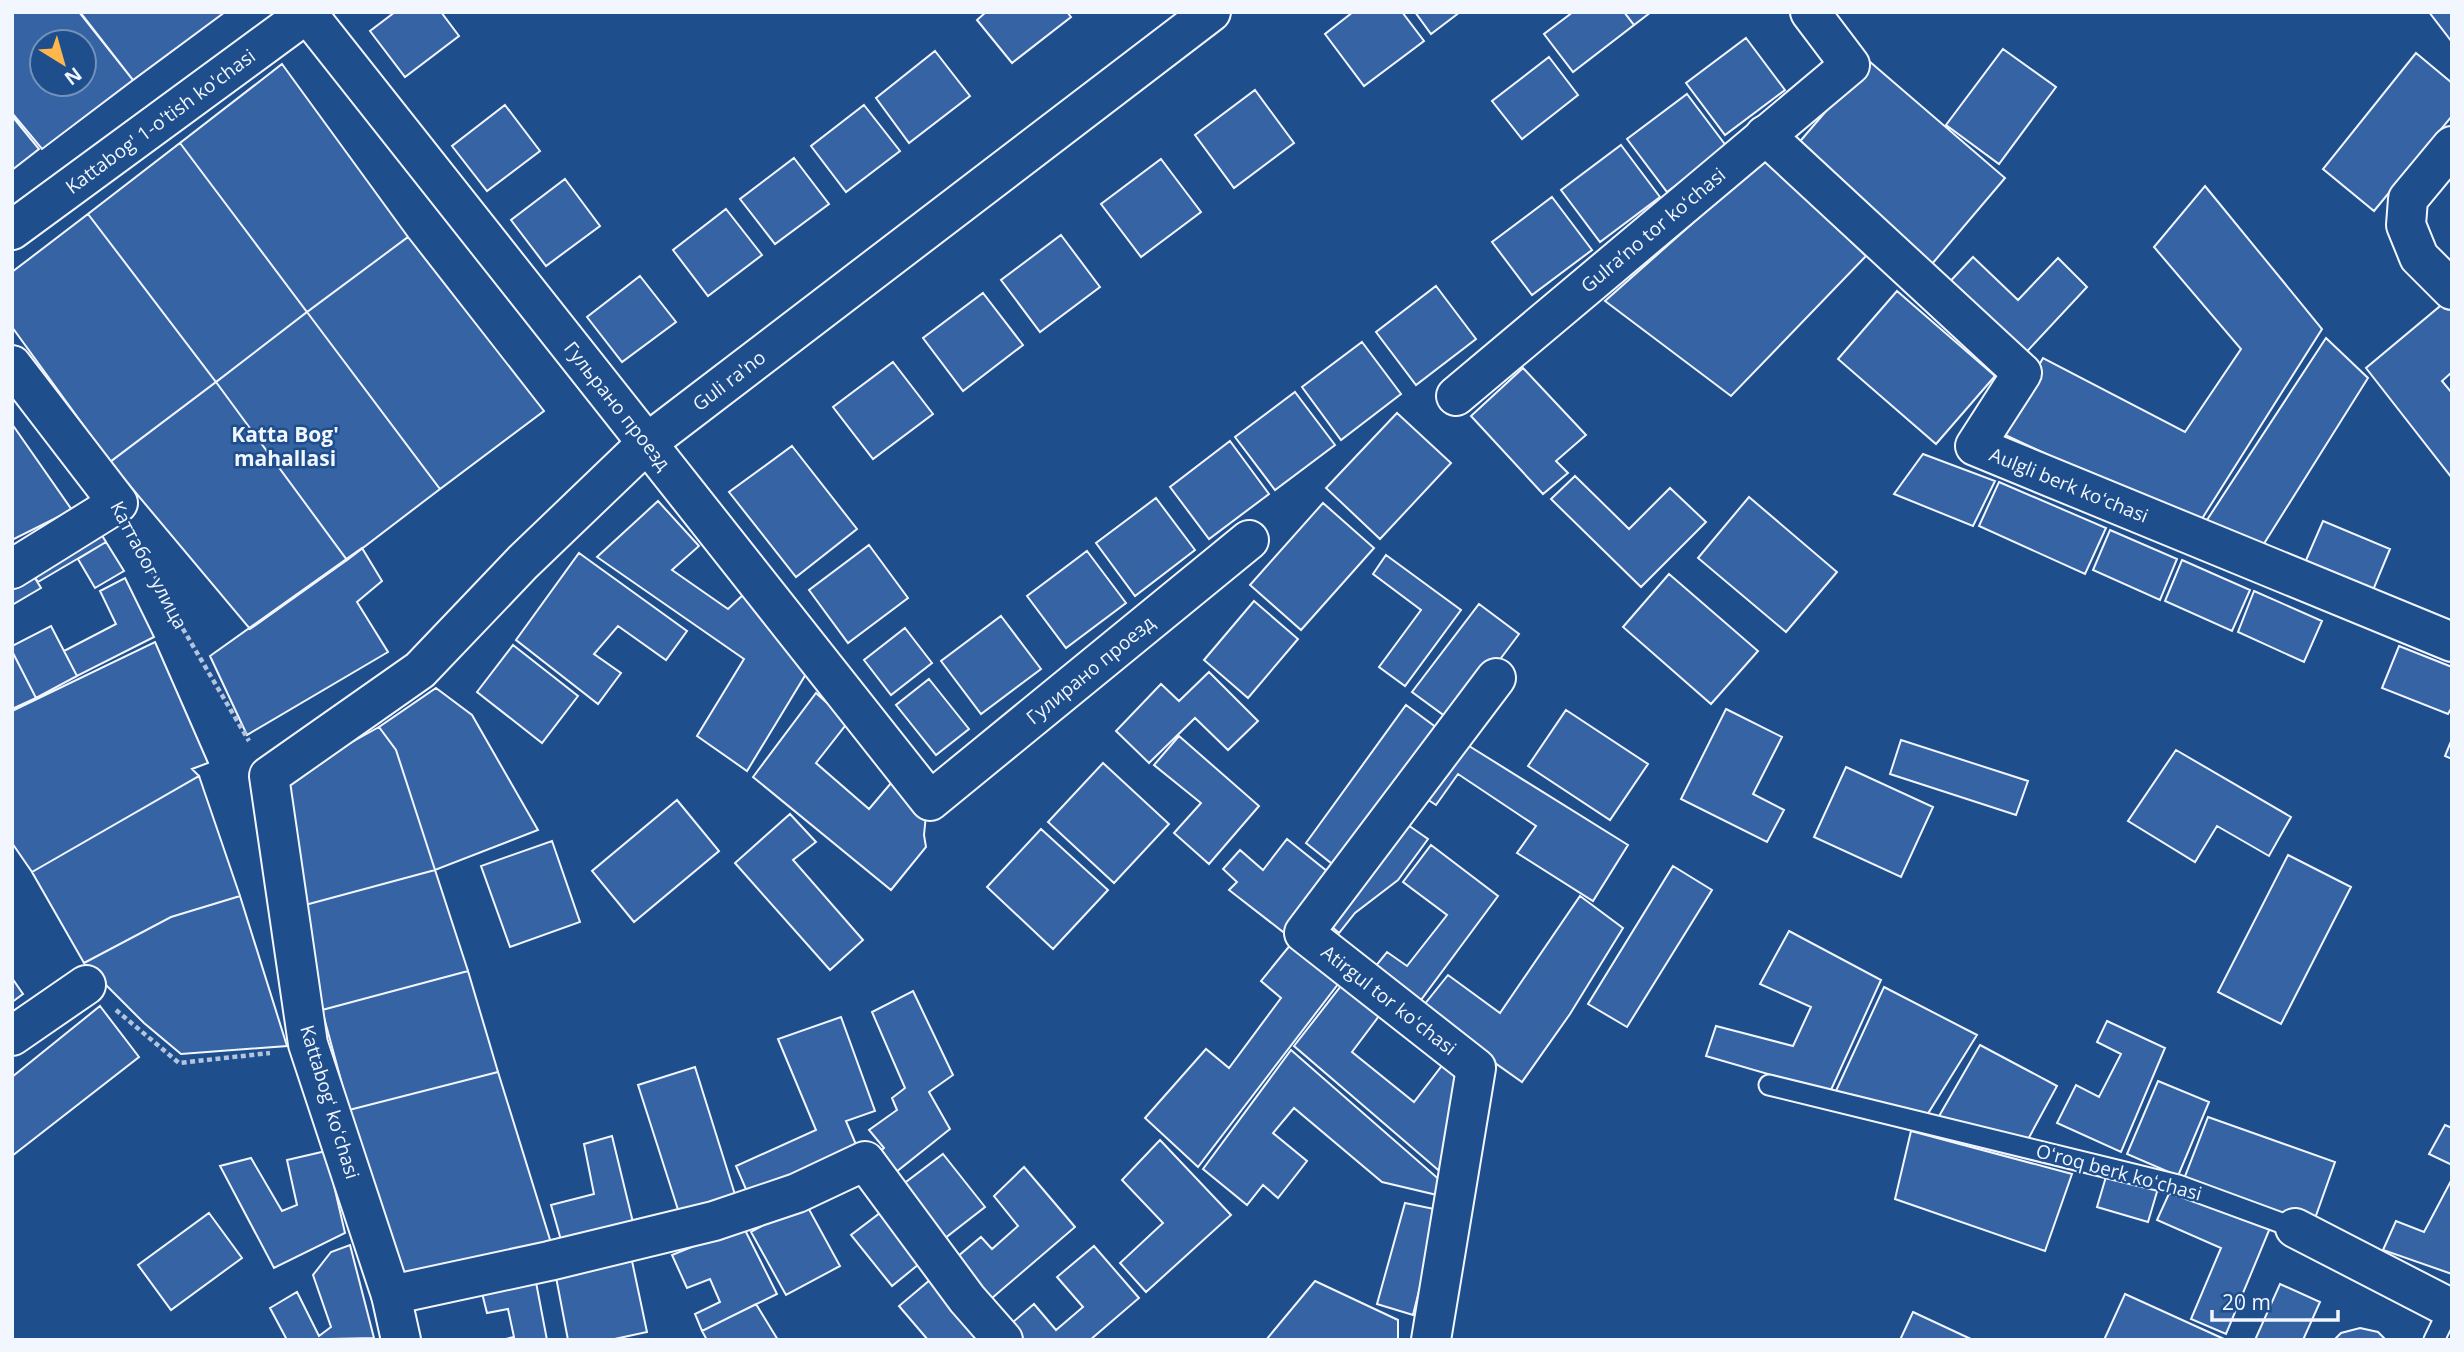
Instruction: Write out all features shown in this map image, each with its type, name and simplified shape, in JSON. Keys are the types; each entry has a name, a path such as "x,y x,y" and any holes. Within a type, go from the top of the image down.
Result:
{"street":[{"name":"Guli ra'no","path":"269,776 420,670 523,562 647,443 1211,12"},
{"name":"Gulraʼno tor koʻchasi","path":"1456,396 1850,65 1810,12"},
{"name":"Гульрано проезд","path":"308,13 930,801"},
{"name":"Kattabog' 1-o'tish ko'chasi","path":"12,230 308,13"},
{"name":"Aulgli berk koʻchasi","path":"1765,135 2022,373 1975,446 2452,642"},
{"path":"2452,146 2408,199 2406,225 2420,257 2452,290"},
{"name":"Каттабог улица","path":"12,365 118,503"},
{"path":"12,569 118,503"},
{"name":"Гулирано проезд","path":"930,801 1249,540"},
{"name":"Atirgul tor koʻchasi","path":"1431,1340 1476,1068 1304,933 1496,678"},
{"name":"Kattabogʻ koʻchasi","path":"269,776 308,1044 391,1295 401,1340"},
{"path":"12,1036 86,985"},
{"path":"391,1295 550,1261 714,1221 797,1193 864,1161 967,1299 1003,1340"},
{"name":"Oʻroq berk koʻchasi","path":"2295,1228 2445,1319"}],"lane":[{"name":"Oʻroq berk koʻchasi","path":"1769,1085 2178,1185 2295,1228"}],"path":[{"name":"Каттабог улица","path":"118,503 173,612 269,776"},
{"path":"86,985 179,1063 270,1053 308,1044"}],"building":[{"path":"12,12 80,12 92,28 28,28 28,98 98,98 98,35 133,80 42,149 12,113"},
{"path":"79,12 225,12 133,80 98,36 98,28 92,28"},
{"path":"395,12 441,12 459,36 405,77 370,31"},
{"path":"986,12 1067,12 1071,17 1012,63 977,20"},
{"path":"1353,12 1402,12 1424,41 1364,86 1325,34"},
{"path":"1415,12 1460,12 1431,34"},
{"path":"1573,12 1624,12 1634,25 1573,72 1544,34"},
{"path":"1624,12 1651,12 1634,25"},
{"path":"2429,12 2452,12 2452,42"},
{"path":"1746,38 1785,90 1725,135 1686,83"},
{"path":"2003,49 2056,87 1999,164 1946,125"},
{"path":"935,51 970,96 909,143 876,98"},
{"path":"2416,53 2452,83 2452,116 2374,211 2323,169"},
{"path":"1549,57 1578,95 1522,139 1492,101"},
{"path":"1869,61 2005,178 1926,271 1790,153"},
{"path":"282,64 408,237 307,312 180,143"},
{"path":"1255,90 1294,143 1234,188 1195,135"},
{"path":"1687,94 1727,147 1667,192 1627,139"},
{"path":"505,105 540,151 487,191 452,146"},
{"path":"864,105 900,151 846,192 811,146"},
{"path":"12,116 39,149 12,170"},
{"path":"180,143 307,312 216,382 88,214"},
{"path":"1621,145 1660,197 1600,242 1561,190"},
{"path":"794,158 829,204 775,244 740,199"},
{"path":"1161,159 1201,212 1141,257 1101,204"},
{"path":"1765,159 1866,256 1731,396 1605,301"},
{"path":"565,179 600,226 546,266 511,220"},
{"path":"2205,186 2322,329 2198,525 2001,433 2043,358 2185,432 2241,349 2154,247"},
{"path":"1552,197 1592,250 1532,295 1492,242"},
{"path":"726,209 762,255 708,296 673,250"},
{"path":"88,214 216,382 110,462 12,327 12,272"},
{"path":"1061,235 1100,287 1040,332 1001,280"},
{"path":"408,237 544,411 440,489 307,312"},
{"path":"1973,257 2018,300 2058,258 2087,287 2019,360 1943,289"},
{"path":"640,276 676,322 622,362 587,317"},
{"path":"1436,286 1476,339 1416,385 1376,332"},
{"path":"1897,291 1995,376 1936,444 1838,359"},
{"path":"983,293 1023,345 963,391 923,338"},
{"path":"2445,302 2452,310 2452,372 2442,381 2452,393 2452,478 2366,368"},
{"path":"307,312 440,489 347,560 216,382"},
{"path":"2326,338 2368,378 2260,550 2203,526"},
{"path":"1362,342 1401,394 1341,440 1302,387"},
{"path":"893,362 933,414 873,459 833,407"},
{"path":"1523,368 1586,435 1556,461 1568,473 1543,494 1471,416"},
{"path":"216,382 347,560 250,629 110,462"},
{"path":"1295,392 1335,445 1275,490 1235,437"},
{"path":"1397,413 1451,463 1380,539 1326,488"},
{"path":"12,424 72,510 12,540"},
{"path":"1230,441 1269,494 1209,539 1170,487"},
{"path":"792,446 857,529 796,577 729,492"},
{"path":"1923,454 1995,481 1973,526 1894,494"},
{"path":"1575,476 1629,529 1670,488 1706,522 1641,587 1551,499"},
{"path":"1999,482 2106,528 2085,574 1979,526"},
{"path":"1749,497 1837,572 1786,632 1698,558"},
{"path":"1156,498 1195,550 1135,596 1096,543"},
{"path":"658,501 699,546 672,570 728,609 744,594 809,669 747,771 697,736 744,659 597,557"},
{"path":"1323,503 1374,548 1301,630 1250,585"},
{"path":"2323,521 2390,549 2371,595 2303,567"},
{"path":"95,524 106,542 38,582 27,565"},
{"path":"2110,530 2177,559 2160,600 2093,570"},
{"path":"106,542 124,571 95,588 78,559"},
{"path":"869,545 908,598 848,643 809,590"},
{"path":"362,548 382,581 357,602 388,652 247,735 210,656"},
{"path":"1087,551 1126,603 1066,648 1027,596"},
{"path":"579,553 687,631 666,660 618,626 594,654 621,673 598,704 516,640"},
{"path":"1386,555 1461,610 1405,686 1379,667 1421,610 1373,574"},
{"path":"2182,560 2250,590 2232,631 2165,601"},
{"path":"27,565 41,588 12,605 12,573"},
{"path":"1669,574 1758,651 1711,704 1623,627"},
{"path":"125,578 154,637 77,676 64,651 116,624 100,591"},
{"path":"2254,591 2322,621 2304,662 2238,632"},
{"path":"1254,601 1298,639 1248,698 1204,660"},
{"path":"1479,604 1519,634 1453,722 1412,692"},
{"path":"1001,616 1041,669 981,714 941,661"},
{"path":"51,626 77,676 36,698 12,646"},
{"path":"905,628 932,663 891,695 864,660"},
{"path":"155,642 208,763 192,769 199,776 32,872 12,843 12,711"},
{"path":"513,645 578,696 542,743 477,692"},
{"path":"2399,646 2452,667 2452,707 2448,714 2382,688"},
{"path":"12,651 36,698 12,709"},
{"path":"1209,672 1258,721 1228,750 1195,718 1149,763 1116,731 1161,684 1179,701"},
{"path":"929,679 969,729 936,755 896,705"},
{"path":"436,688 472,715 538,830 435,870 396,750 379,727"},
{"path":"816,693 848,722 816,763 869,809 897,776 927,805 924,835 926,847 891,890 753,777"},
{"path":"1406,705 1437,728 1336,867 1306,843"},
{"path":"1726,709 1782,737 1753,794 1784,810 1767,842 1681,799"},
{"path":"1566,710 1648,764 1610,820 1528,766"},
{"path":"379,727 396,750 435,870 294,908 278,783"},
{"path":"1179,736 1259,806 1209,864 1174,833 1201,803 1154,765"},
{"path":"1453,736 1628,845 1593,901 1517,853 1536,826 1458,774 1436,805 1416,792"},
{"path":"2452,739 2452,759 2445,756"},
{"path":"1901,740 2028,781 2016,815 1890,774"},
{"path":"2176,750 2291,817 2269,856 2217,826 2195,862 2128,821"},
{"path":"1103,763 1169,824 1114,883 1048,822"},
{"path":"1846,767 1933,807 1901,877 1814,837"},
{"path":"199,776 240,896 171,917 84,963 32,872"},
{"path":"677,800 719,851 634,922 592,871"},
{"path":"790,814 816,842 793,860 863,940 830,970 735,863"},
{"path":"1395,816 1428,839 1398,880 1355,913 1339,933 1322,918"},
{"path":"1041,829 1108,890 1053,949 987,887"},
{"path":"1287,839 1333,876 1287,935 1229,890 1237,882 1223,869 1240,850 1263,870"},
{"path":"552,841 580,922 510,947 481,866"},
{"path":"1431,845 1498,896 1415,1008 1370,973 1387,952 1407,966 1447,915 1403,882"},
{"path":"2288,855 2351,887 2281,1024 2218,992"},
{"path":"1673,866 1712,890 1627,1027 1588,1004"},
{"path":"435,870 468,971 322,1010 294,908"},
{"path":"240,896 287,1046 181,1054 144,1023 84,963 171,917"},
{"path":"1580,896 1623,928 1570,1014 1522,1082 1420,1010 1448,975 1500,1013"},
{"path":"1789,931 1881,980 1830,1092 1706,1056 1716,1026 1793,1046 1811,1007 1760,984"},
{"path":"1296,938 1345,975 1198,1167 1145,1118 1206,1049 1229,1068 1281,998 1261,981"},
{"path":"468,971 498,1072 349,1110 322,1010"},
{"path":"1348,977 1385,1008 1352,1052 1414,1102 1444,1063 1467,1081 1444,1175 1294,1046"},
{"path":"12,978 23,994 12,1002"},
{"path":"1884,987 1977,1035 1927,1115 1835,1093"},
{"path":"913,991 953,1075 929,1092 950,1129 891,1176 875,1156 884,1148 869,1130 897,1110 892,1098 905,1088 872,1012"},
{"path":"100,1006 139,1057 12,1156 12,1077"},
{"path":"841,1017 875,1111 846,1121 860,1154 751,1201 736,1166 816,1130 778,1039"},
{"path":"2107,1021 2165,1048 2121,1152 2057,1123 2076,1085 2099,1097 2121,1054 2097,1042"},
{"path":"1980,1045 2057,1086 2026,1143 1938,1118"},
{"path":"1291,1050 1442,1182 1437,1195 1382,1182 1294,1108 1273,1133 1307,1161 1278,1198 1263,1185 1247,1205 1203,1169"},
{"path":"695,1067 737,1201 681,1219 638,1085"},
{"path":"498,1072 552,1246 388,1279 349,1110"},
{"path":"2158,1081 2209,1102 2178,1176 2127,1154"},
{"path":"2208,1117 2335,1162 2313,1224 2184,1179"},
{"path":"2445,1125 2452,1128 2452,1165 2429,1154"},
{"path":"1911,1131 2072,1174 2045,1251 1895,1199"},
{"path":"612,1136 637,1239 565,1254 551,1205 594,1194 584,1144"},
{"path":"1160,1140 1231,1215 1146,1292 1120,1263 1163,1223 1122,1180"},
{"path":"326,1151 345,1233 274,1268 220,1166 251,1158 282,1211 297,1205 287,1160"},
{"path":"943,1154 985,1207 940,1242 898,1188"},
{"path":"1024,1167 1075,1227 985,1304 951,1262 981,1237 992,1249 1018,1226 994,1196"},
{"path":"2108,1170 2159,1185 2148,1222 2097,1207"},
{"path":"2452,1179 2452,1274 2383,1250 2396,1221 2424,1232"},
{"path":"2172,1187 2270,1228 2226,1334 2191,1319 2221,1248 2157,1220"},
{"path":"805,1202 840,1266 786,1295 751,1232"},
{"path":"1405,1203 1439,1210 1413,1315 1377,1304"},
{"path":"209,1213 242,1258 171,1310 138,1265"},
{"path":"880,1213 919,1264 892,1286 851,1235"},
{"path":"743,1226 777,1294 702,1331 695,1314 720,1302 710,1279 687,1288 672,1255"},
{"path":"350,1245 374,1338 287,1340 270,1308 297,1292 319,1336 331,1327 313,1275 331,1252"},
{"path":"1094,1246 1139,1298 1090,1340 1014,1340 1005,1329 1034,1304 1056,1330 1083,1307 1057,1277"},
{"path":"632,1261 647,1332 610,1340 568,1340 556,1277"},
{"path":"535,1277 547,1340 501,1340 514,1337 508,1309 487,1313 481,1289"},
{"path":"930,1280 982,1340 928,1340 899,1306"},
{"path":"1315,1281 1398,1320 1398,1340 1266,1340"},
{"path":"2280,1284 2320,1302 2303,1340 2255,1340"},
{"path":"2125,1294 2224,1339 2104,1340"},
{"path":"756,1304 778,1340 707,1340 702,1331"},
{"path":"1913,1312 1973,1340 1900,1340"},
{"path":"2360,1328 2378,1332 2386,1340 2334,1340 2341,1333"}],"district":[{"name":"Katta Bog' mahallasi","path":"285,447"}]}
